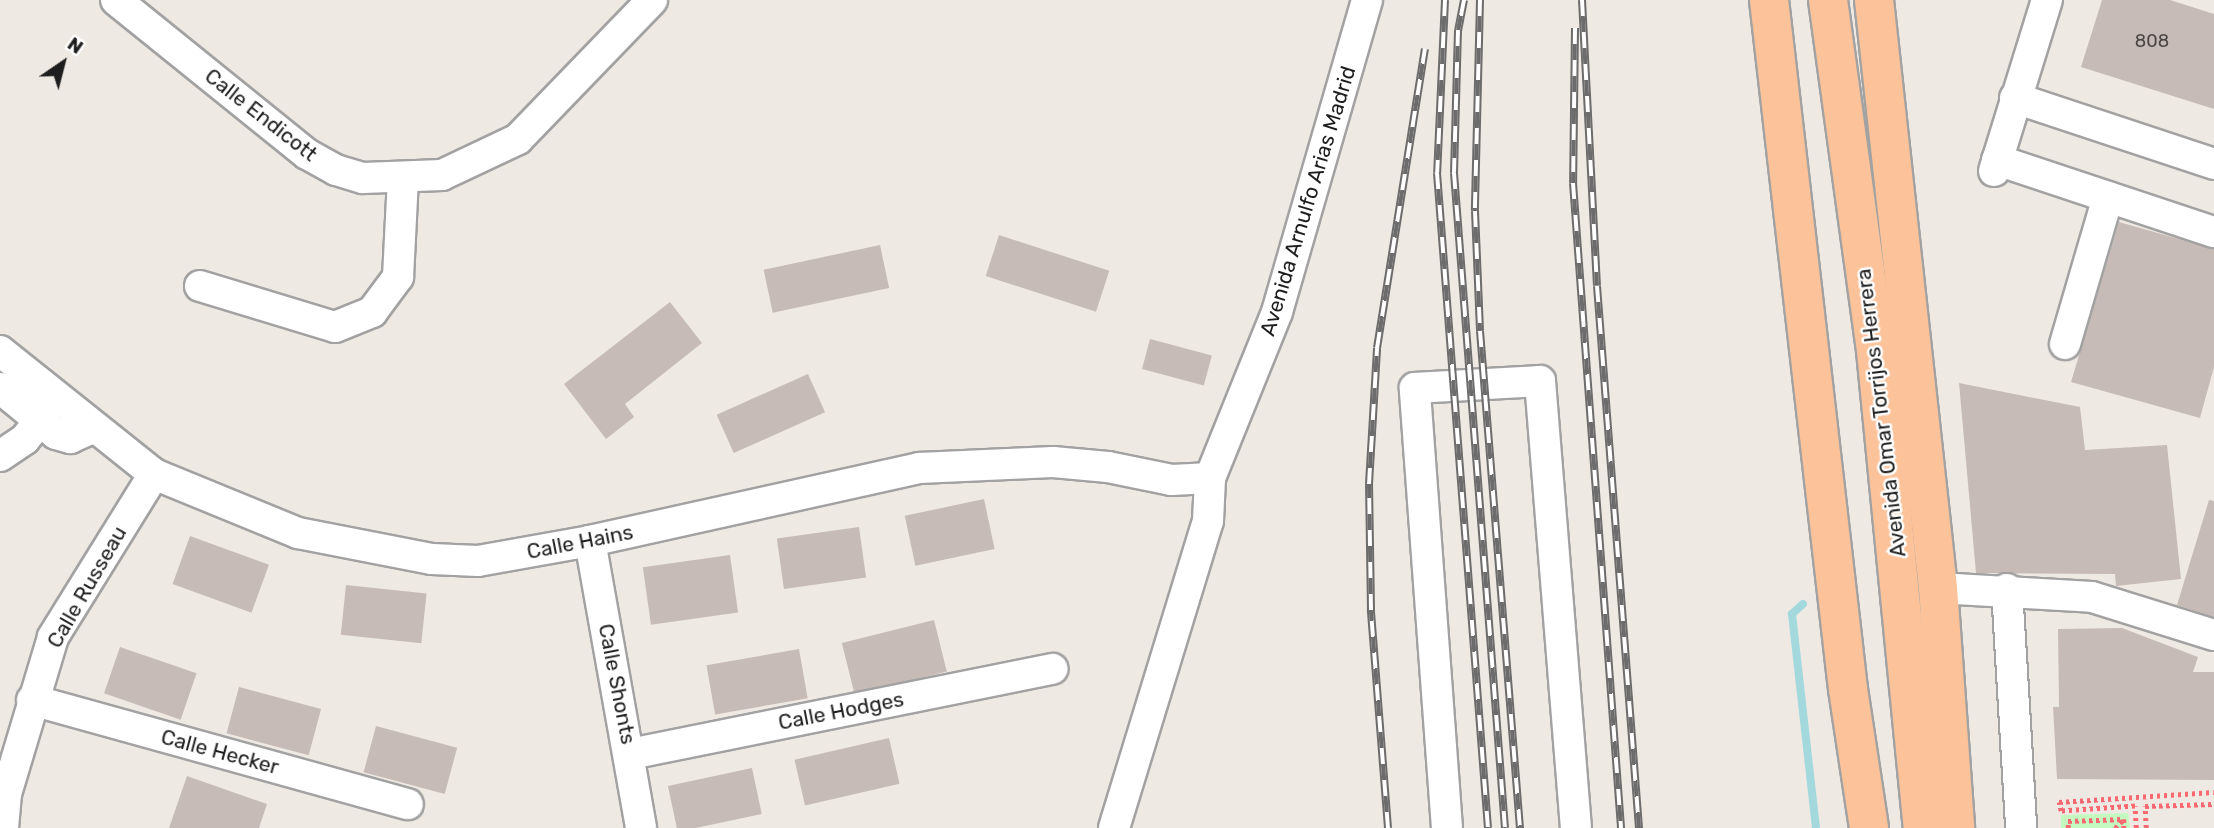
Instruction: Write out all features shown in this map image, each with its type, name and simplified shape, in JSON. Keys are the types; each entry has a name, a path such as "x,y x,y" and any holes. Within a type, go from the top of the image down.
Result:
{"main road":[{"path":"1870,7 1938,587 1955,828"},
{"name":"Avenida Omar Torrijos Herrera","path":"1798,14 1852,571 1871,828"},
{"name":"Avenida Omar Torrijos Herrera","path":"1798,14 1876,351 1923,828"}],"street":[{"name":"Calle Endicott","path":"116,0 307,154 336,170 363,178 442,176 518,139 653,0"},
{"name":"Avenida Arnulfo Arias Madrid","path":"1114,828 1208,521 1210,478 1277,312 1367,0"},
{"path":"2047,0 1996,165 2108,197 2214,232"},
{"path":"2015,99 2214,164"},
{"path":"200,286 335,327 372,312 398,277 403,177"},
{"path":"2064,344 2108,197"},
{"name":"Calle Hains","path":"0,351 92,428 154,474 287,530 385,553 478,561 590,541 919,468 1053,462 1108,467 1171,480 1210,478"},
{"path":"1447,828 1415,388 1540,381 1576,828"},
{"path":"0,388 39,422 70,438 92,428"},
{"path":"0,456 25,439 39,422"},
{"name":"Calle Russeau","path":"3,828 3,798 53,637 154,474"},
{"name":"Calle Shonts","path":"590,541 641,828"},
{"path":"1938,587 2007,589 2092,597 2214,635"},
{"path":"2007,589 2021,828"},
{"name":"Calle Hodges","path":"629,754 1053,669"},
{"name":"Calle Hecker","path":"32,700 408,804"}],"path":[{"path":"2136,828 2135,806 2061,811 2059,802 2214,792"},
{"path":"2146,828 2145,806 2214,804"},
{"path":"2068,821 2124,819"},
{"path":"2115,828 2124,819"},
{"path":"2124,819 2124,828"},
{"path":"2068,821 2068,828"},
{"path":"2068,821 2075,828"}],"green space":[{"path":"2128,813 2130,828 2061,828 2061,815"}],"building":[{"path":"2102,0 2170,0 2214,14 2214,109 2081,67"},
{"path":"2119,222 2214,249 2214,367 2200,418 2071,382"},
{"path":"999,235 1109,271 1096,312 986,276"},
{"path":"880,245 889,288 773,313 764,270"},
{"path":"670,302 702,343 625,404 634,417 606,439 564,384"},
{"path":"1150,339 1212,356 1204,386 1142,369"},
{"path":"808,374 825,412 734,453 717,415"},
{"path":"1959,383 2080,407 2085,450 2167,445 2181,579 2116,586 2115,574 1976,573"},
{"path":"984,499 995,549 915,566 905,516"},
{"path":"2209,500 2214,501 2214,617 2177,605"},
{"path":"859,527 866,578 784,589 777,539"},
{"path":"190,536 269,565 251,613 173,584"},
{"path":"730,555 738,612 651,625 643,567"},
{"path":"346,585 427,593 421,643 341,635"},
{"path":"934,620 947,671 855,694 842,643"},
{"path":"2122,628 2198,657 2193,672 2214,672 2214,780 2057,779 2053,707 2059,707 2058,629"},
{"path":"120,647 197,673 181,720 104,693"},
{"path":"799,649 808,698 715,715 706,665"},
{"path":"239,687 321,709 309,755 227,733"},
{"path":"376,726 457,748 445,794 364,772"},
{"path":"889,738 900,784 805,806 794,760"},
{"path":"752,768 762,814 696,828 677,828 668,786"},
{"path":"187,776 267,804 259,828 169,828"}],"waterway":[{"path":"1803,604 1792,614 1816,828"}],"railway":[{"path":"1445,0 1437,173 1488,828"},
{"path":"1464,0 1458,30 1454,173 1505,828"},
{"path":"1480,0 1475,211 1480,331 1520,828"},
{"path":"1582,0 1597,286 1639,828"},
{"path":"1575,28 1573,183 1621,828"},
{"path":"1388,828 1371,610 1369,484 1377,348 1425,49"}]}
